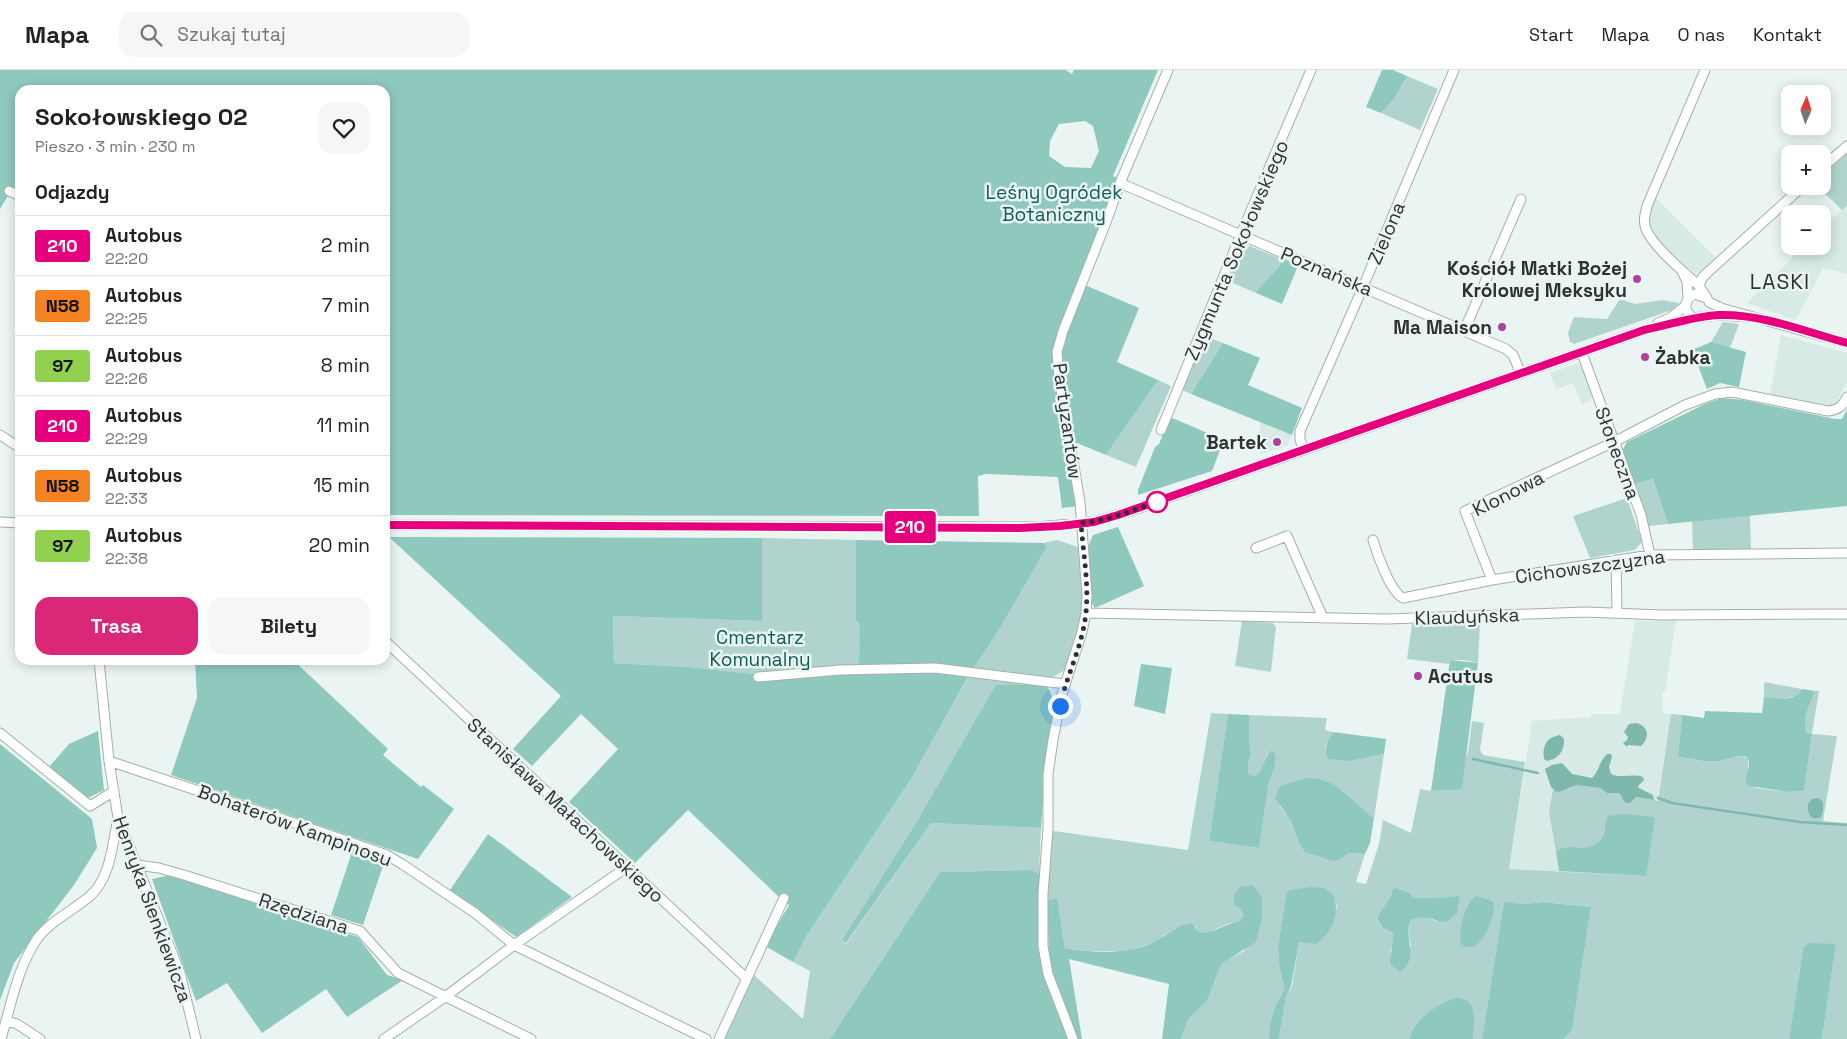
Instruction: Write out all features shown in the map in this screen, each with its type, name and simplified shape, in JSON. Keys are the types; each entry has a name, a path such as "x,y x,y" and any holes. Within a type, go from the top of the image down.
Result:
{"street":[{"name":"Partyzantów","path":"1073,1039 1048,974 1043,946 1048,828 1048,774 1054,732 1065,684 1076,656 1086,613 1087,595 1078,493 1058,378 1058,352 1063,331 1106,225 1120,183 1168,70"},
{"name":"Zygmunta Sokołowskiego","path":"1161,430 1241,234 1311,70"},
{"name":"Zielona","path":"1304,450 1300,440 1300,431 1454,70"},
{"path":"1699,318 1709,311 1708,300 1699,286 1682,271 1651,237 1644,219 1647,206 1705,70"},
{"path":"1831,160 1847,146"},
{"name":"Poznańska","path":"1120,183 1363,287 1511,353 1516,360 1521,374"},
{"path":"10,191 15,194"},
{"path":"1699,286 1702,278 1708,272 1793,195"},
{"path":"1464,331 1521,199"},
{"path":"1682,271 1687,282 1688,314 1699,318"},
{"path":"390,525 1056,527 1094,522 1125,513 1644,330 1670,318 1687,302 1700,294 1721,308 1847,343"},
{"path":"1644,330 1717,315 1750,316"},
{"name":"Słoneczna","path":"1582,352 1641,515 1650,555"},
{"path":"1614,442 1685,405 1715,394 1732,392 1828,412 1837,409 1844,403 1847,397"},
{"path":"0,435 15,445"},
{"name":"Klonowa","path":"1492,580 1466,510 1614,442"},
{"path":"0,522 15,522"},
{"path":"1256,548 1287,536 1323,618"},
{"name":"Cichowszczyzna","path":"1373,540 1376,551 1396,592 1403,598 1492,580 1650,555 1847,552"},
{"path":"1616,560 1618,613"},
{"name":"Klaudyńska","path":"1086,613 1387,619 1586,612 1662,615 1847,614"},
{"name":"Stanisława Małachowskiego","path":"390,646 746,978"},
{"name":"Henryka Sienkiewicza","path":"100,665 118,818 180,973 196,1039"},
{"path":"758,677 840,670 935,668 1065,684"},
{"path":"0,733 90,806 114,791"},
{"name":"Bohaterów Kampinosu","path":"110,761 387,855 475,913 514,945 706,1039"},
{"path":"1,1039 20,972 39,937 91,895 107,872 118,818"},
{"name":"Rzędziana","path":"137,865 159,868 184,875 360,931 398,973 531,1039"},
{"path":"384,1039 446,997 514,945 627,867"},
{"path":"718,1039 784,898"},
{"path":"6,1021 17,1024 40,1039"}],"shaded area":[{"path":"1656,198 1716,258 1699,273 1695,274 1689,268 1685,270 1650,230 1647,217"},
{"path":"1847,205 1847,274 1823,268 1796,320 1747,303 1795,255 1831,255 1831,220"},
{"path":"1781,335 1847,353 1847,382 1836,403 1831,406 1770,394"},
{"path":"1582,362 1593,392 1591,393 1591,400 1582,404 1573,383 1556,390 1550,373"},
{"path":"1260,422 1292,435 1287,446 1261,454 1259,452"},
{"path":"1676,620 1665,693 1662,693 1662,713 1671,714 1646,876 1509,869 1532,721 1591,717 1591,714 1620,714 1635,621"},
{"path":"1636,723 1646,729 1646,739 1641,746 1628,745 1627,747 1623,743 1628,737 1624,732 1629,724"},
{"path":"1560,735 1564,739 1562,751 1547,761 1544,759 1546,743 1551,738"},
{"path":"1607,754 1611,754 1612,757 1609,767 1611,774 1643,777 1644,780 1638,786 1653,795 1654,800 1636,797 1628,803 1624,801 1619,793 1607,793 1600,788 1577,785 1559,792 1551,787 1545,769 1562,763 1572,774 1592,778"},
{"path":"1818,798 1823,802 1823,811 1821,817 1814,818 1809,813 1808,804 1812,799"}],"green space":[{"name":"Leśny Ogródek Botaniczny","path":"0,70 1066,70 1072,74 1074,70 1158,70 1113,176 1117,178 1056,343 1079,506 1062,508 1058,477 986,474 978,476 979,516 390,515 390,85 15,85 15,196 9,194 0,209","holes":["1085,121 1093,126 1099,151 1091,168 1065,167 1049,156 1050,141 1059,124"]},
{"path":"1382,70 1393,70 1407,76 1394,99 1381,113 1366,107"},
{"path":"1407,76 1438,89 1420,130 1381,113 1394,99"},
{"path":"1847,153 1847,205 1842,210 1826,195 1831,195 1831,168"},
{"path":"1249,246 1285,260 1256,293 1228,281 1240,252"},
{"path":"1285,260 1298,266 1282,304 1256,293"},
{"path":"1085,285 1139,308 1117,362 1158,380 1106,455 1072,441 1061,381 1061,342"},
{"path":"1620,299 1635,304 1663,300 1679,303 1672,310 1574,344 1570,342 1568,333 1574,317 1607,319"},
{"path":"1723,322 1739,324 1730,348 1711,342"},
{"path":"1205,336 1223,343 1191,394 1182,390"},
{"path":"1711,342 1746,352 1739,387 1720,383 1707,389 1692,350"},
{"path":"1223,343 1260,358 1248,385 1302,408 1292,435 1191,394"},
{"path":"1158,380 1171,386 1136,467 1106,455"},
{"path":"1722,398 1743,400 1835,419 1842,419 1847,409 1847,506 1668,524 1653,479 1634,484 1623,449 1627,442 1705,404"},
{"path":"1170,417 1224,440 1212,471 1138,495 1138,490 1155,447 1159,444"},
{"path":"1653,479 1668,524 1648,526 1634,484"},
{"path":"1627,498 1642,542 1635,550 1590,558 1573,516"},
{"path":"1750,515 1751,551 1693,551 1692,520"},
{"path":"1118,527 1144,586 1095,608 1091,602 1087,576 1087,559 1090,543 1093,535"},
{"path":"390,537 762,538 762,621 613,616 614,663 689,667 763,675 859,664 860,623 856,622 856,540 1043,543 1047,546 1001,626 972,670 911,779 807,935 793,962 765,946 789,905 688,810 635,863 569,802 618,749 581,714 532,766 513,749 561,696"},
{"name":"Cmentarz Komunalny","path":"762,538 856,540 856,623 1047,546 1043,543 1057,540 1078,547 1083,599 1082,614 1066,669 1052,678 974,668 972,670 859,664 763,675 689,667 614,663 613,616 762,621"},
{"path":"1242,621 1273,623 1276,627 1271,672 1235,666"},
{"path":"1480,623 1478,663 1450,660 1449,664 1407,659 1412,624"},
{"path":"1450,660 1478,663 1462,788 1431,791"},
{"path":"1141,664 1172,668 1165,714 1134,706"},
{"path":"195,665 298,665 388,749 383,755 421,787 423,785 454,809 418,859 171,775 197,698"},
{"path":"969,676 1047,685 919,818 842,940 846,944 931,823 1041,828 1039,873 1031,870 940,872 830,1039 725,1039 754,975 803,1019 810,971 793,962 807,935 911,779"},
{"path":"1764,682 1802,689 1796,696 1781,699 1764,697"},
{"path":"996,685 1047,685 1056,706 1045,777 1041,828 931,823 846,943 842,940 919,818"},
{"path":"1802,689 1815,691 1805,717 1805,732 1812,734 1804,791 1787,792 1750,786 1746,783 1749,765 1746,757 1738,756 1721,761 1703,761 1678,757 1682,715 1704,718 1705,711 1762,713 1764,697 1790,698"},
{"path":"1815,691 1819,691 1812,734 1805,732 1805,717"},
{"path":"1211,713 1228,714 1209,841 1259,848 1269,782 1275,766 1276,756 1267,754 1263,769 1255,776 1251,776 1248,772 1251,755 1249,715 1327,718 1325,730 1333,732 1325,748 1351,761 1384,754 1374,818 1363,811 1344,792 1325,780 1279,805 1291,821 1299,843 1339,860 1349,853 1365,854 1356,882 1366,884 1379,844 1383,820 1411,833 1420,789 1431,791 1455,790 1468,752 1472,721 1484,723 1480,750 1483,755 1525,762 1509,869 1645,876 1605,825 1604,835 1592,846 1568,847 1556,851 1549,812 1553,790 1569,789 1577,785 1600,788 1607,793 1619,793 1623,799 1635,797 1658,801 1671,714 1682,715 1678,757 1713,761 1737,756 1745,757 1748,759 1748,770 1756,788 1787,792 1804,791 1812,734 1837,736 1823,821 1847,823 1847,1039 1822,1039 1836,944 1803,949 1789,1039 1563,1039 1572,1031 1591,907 1543,902 1524,904 1504,903 1482,1039 1473,1039 1473,1031 1445,1002 1418,1022 1411,1032 1410,1039 1279,1039 1286,997 1292,986 1299,942 1334,915 1337,907 1333,894 1316,888 1286,895 1278,946 1279,965 1284,986 1270,1023 1269,1039 1181,1039 1188,1020 1207,1001 1221,963 1244,951 1262,918 1234,905 1245,915 1240,921 1227,924 1209,932 1203,933 1198,931 1196,927 1176,928 1154,942 1128,951 1088,951 1065,948 1057,899 1047,901 1051,828 1054,831 1188,850","holes":["1393,887 1410,893 1414,898 1460,895 1436,921 1421,916 1411,919 1409,929 1411,946 1390,953 1394,941 1393,933 1383,928 1378,922 1378,915 1391,896"]},
{"path":"1228,714 1249,715 1251,755 1248,772 1250,775 1255,776 1259,773 1272,750 1276,756 1275,766 1269,782 1259,848 1209,841"},
{"path":"98,731 104,790 88,798 49,767 69,744"},
{"path":"1333,732 1386,739 1384,754 1351,761 1328,759 1326,748"},
{"path":"0,744 92,819 97,848 74,885 14,963 0,1000"},
{"path":"1307,778 1323,780 1336,786 1374,818 1370,843 1365,854 1349,853 1339,860 1333,861 1305,852 1299,843 1291,821 1275,798 1280,786"},
{"path":"1624,814 1655,817 1646,876 1559,871 1556,851 1568,847 1592,846 1604,835 1608,816"},
{"path":"488,834 572,897 516,937 450,890"},
{"path":"353,849 385,860 363,925 331,915"},
{"path":"1031,870 1039,873 1044,969 1054,1000 1071,1039 830,1039 940,872"},
{"path":"170,875 358,937 387,975 403,980 347,1017 326,989 262,1033 227,983 196,1001 152,879"},
{"path":"1253,885 1262,897 1262,918 1256,942 1221,964 1207,1001 1188,1020 1181,1039 1162,1039 1169,984 1069,959 1082,1039 1076,1039 1052,976 1047,901 1057,898 1065,948 1110,952 1143,946 1186,924 1191,923 1200,932 1204,933 1240,921 1244,915 1234,905 1234,895 1240,887"},
{"path":"1311,887 1324,888 1333,894 1336,908 1335,915 1331,928 1322,940 1316,944 1299,942 1291,986 1286,997 1279,1039 1269,1039 1270,1023 1284,986 1279,965 1278,946 1286,895 1290,890"},
{"path":"1393,887 1410,893 1414,898 1460,895 1457,913 1446,922 1424,918 1411,920 1408,933 1409,960 1400,972 1390,964 1393,933 1383,928 1378,921 1378,915 1391,896"},
{"path":"1475,896 1490,900 1494,903 1494,909 1485,935 1474,946 1467,947 1460,943 1461,930 1465,912"},
{"path":"1504,902 1524,904 1543,902 1591,907 1572,1031 1563,1039 1482,1039"},
{"path":"1811,943 1836,944 1822,1039 1789,1039 1803,949"},
{"path":"1455,998 1463,999 1472,1006 1474,1018 1473,1039 1410,1039 1415,1025 1420,1019 1441,1004"}],"waterway":[{"path":"1473,759 1538,773"},
{"path":"1658,798 1672,803 1800,822 1847,825"}],"bus line":[{"name":"210","path":"390,525 978,528 1060,526 1094,522 1644,330 1694,318 1699,319 1717,315 1750,316 1847,343"}],"place":[{"name":"Kościół Matki Bożej Królowej Meksyku","path":"1637,279"},
{"name":"Ma Maison","path":"1502,327"},
{"name":"Żabka","path":"1645,357"},
{"name":"Bartek","path":"1277,442"},
{"name":"Acutus","path":"1418,676"}],"district":[{"name":"LASKI","path":"1780,282"}],"route":[{"path":"1060,706 1065,684 1076,656 1086,613 1087,595 1081,523 1113,517 1159,501 1157,502"}]}
